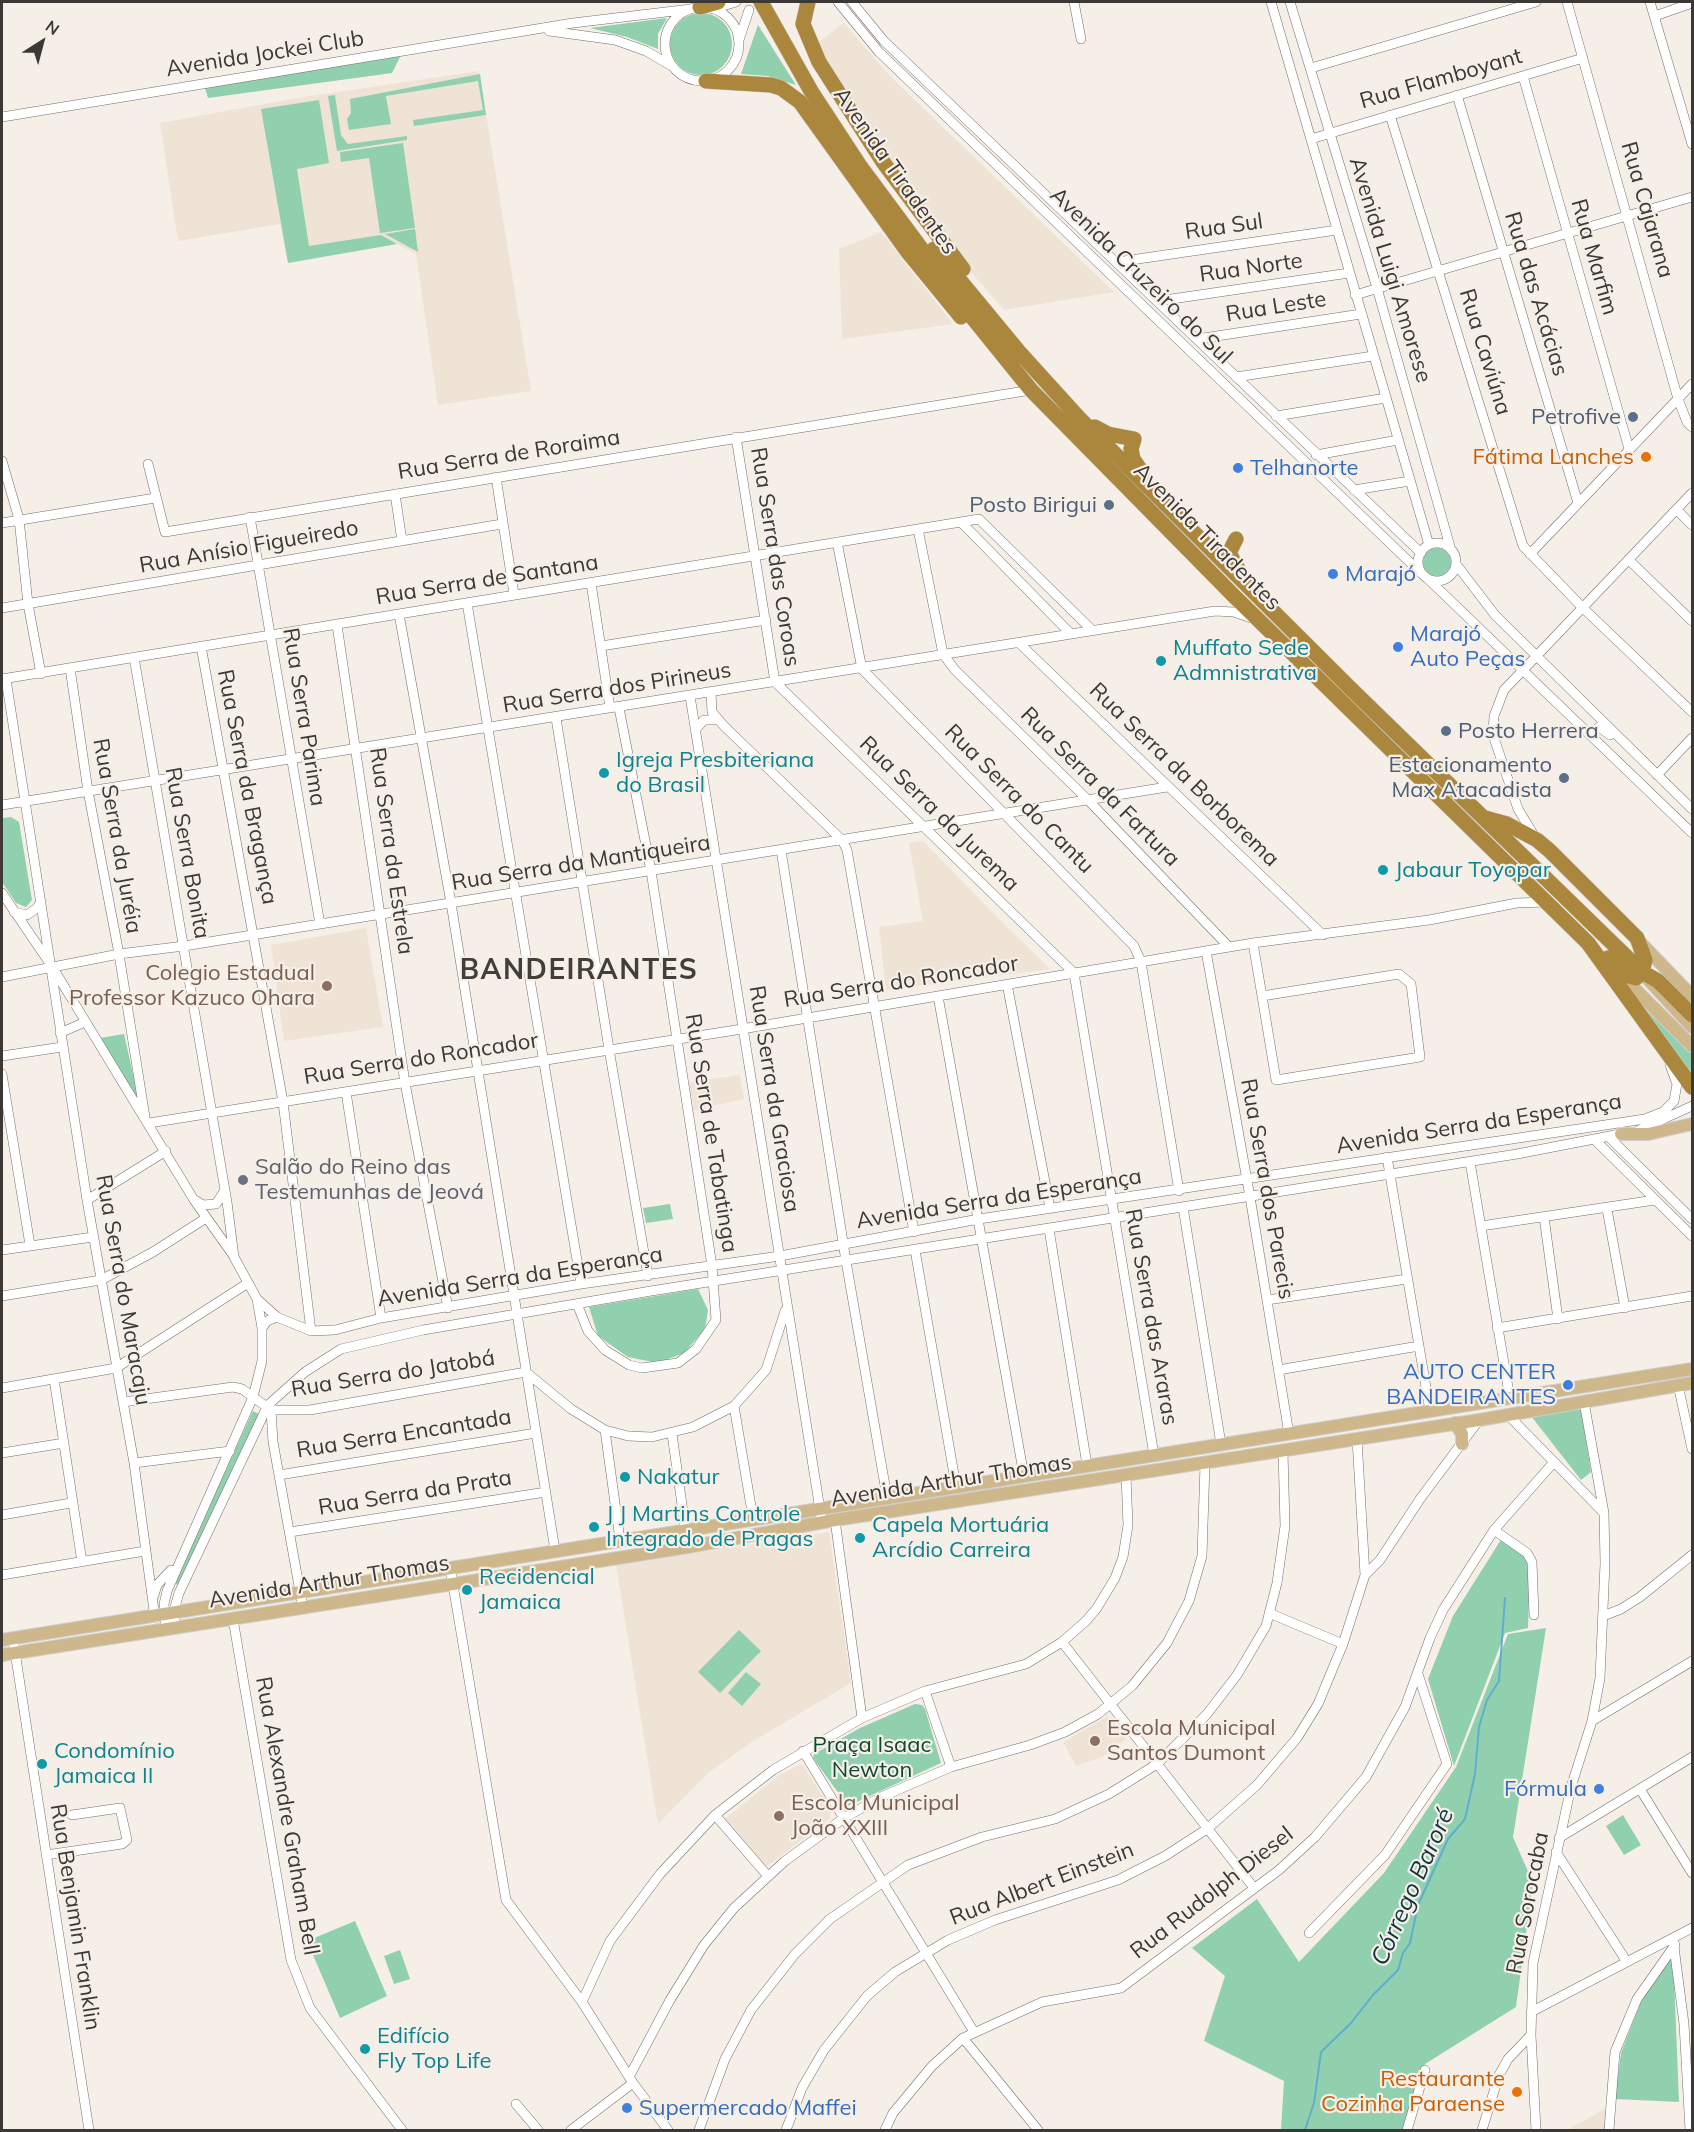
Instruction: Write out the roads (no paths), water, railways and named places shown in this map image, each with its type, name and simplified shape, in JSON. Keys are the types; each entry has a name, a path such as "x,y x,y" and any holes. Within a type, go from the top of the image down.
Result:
{"highway":[{"name":"Avenida Tiradentes","path":"772,2 835,112 1015,360 1031,390 1234,597 1588,943"},
{"path":"809,2 803,24 819,62 883,162 985,298 1015,360"},
{"name":"Avenida Tiradentes","path":"755,6 860,166 1015,360 1079,418 1258,597 1642,972"},
{"path":"706,81 771,85 781,88 801,102 860,187 942,296 985,343 1015,360"},
{"path":"1079,418 1107,434 1134,439 1131,449 1133,459 1168,507"},
{"path":"1236,539 1231,545 1230,558 1258,597"},
{"path":"1234,597 1249,597 1316,654"},
{"path":"1485,818 1507,824 1537,840 1637,938 1644,953 1642,972 1636,978 1629,976 1588,943"},
{"path":"1507,824 1526,858"},
{"path":"1588,943 1629,996 1664,1051 1692,1087"},
{"path":"1642,972 1658,981 1692,1015"}],"main road":[{"path":"1637,938 1692,996"},
{"name":"Avenida Tiradentes","path":"1588,943 1692,1046"},
{"name":"Avenida Tiradentes","path":"1642,972 1692,1027"},
{"path":"1615,1135 1648,1134 1692,1124"},
{"name":"Avenida Arthur Thomas","path":"2,1655 301,1592 1692,1369"},
{"name":"Avenida Arthur Thomas","path":"7,1640 167,1621 233,1619 688,1547 822,1522 1479,1420 1692,1383"},
{"path":"1556,1391 1558,1405"},
{"path":"1479,1420 1492,1402"},
{"path":"1455,1423 1462,1434 1462,1444"},
{"path":"1314,1429 1317,1445"},
{"path":"1185,1450 1187,1466"},
{"path":"1052,1471 1054,1486"}],"street":[{"name":"Avenida Jockei Club","path":"2,117 535,30 736,2"},
{"name":"Avenida Cruzeiro do Sul","path":"838,2 879,52 1692,833"},
{"name":"Avenida Cruzeiro do Sul","path":"852,2 892,48 1421,553"},
{"path":"1074,2 1081,39"},
{"name":"Avenida Luigi Amorese","path":"1271,2 1429,545"},
{"name":"Avenida Luigi Amorese","path":"1290,2 1377,288 1451,550"},
{"path":"1311,68 1536,2"},
{"name":"Rua Cajarana","path":"1567,2 1629,216 1678,399 1687,422 1692,427"},
{"path":"1650,2 1692,144"},
{"path":"1655,16 1692,3"},
{"path":"738,42 730,22 705,7 673,20 666,33 666,54 672,67 687,78 706,81 719,77 730,68 736,56 738,42 755,6"},
{"name":"Avenida Jockei Club","path":"535,30 615,40 646,51 672,67"},
{"path":"879,52 892,48"},
{"name":"Rua Flamboyant","path":"1311,139 1583,58"},
{"name":"Rua Marfim","path":"1523,76 1629,449"},
{"name":"Rua das Acácias","path":"1456,95 1578,503"},
{"name":"Rua Caviúna","path":"1390,115 1523,546 1583,608 1692,712"},
{"path":"1355,295 1504,254 1692,197"},
{"name":"Rua Sul","path":"1117,262 1337,230"},
{"name":"Rua Norte","path":"1158,301 1349,273"},
{"name":"Rua Leste","path":"1197,339 1361,314"},
{"path":"1236,377 1373,356"},
{"path":"1530,554 1692,384"},
{"name":"Rua Serra de Roraima","path":"154,498 165,532 1031,390"},
{"path":"1276,416 1386,398"},
{"name":"Rua Serra das Coroas","path":"736,437 775,682"},
{"path":"1316,455 1398,440"},
{"path":"2,461 19,519 28,604 41,674"},
{"path":"2,523 154,498 148,464"},
{"path":"496,477 514,594"},
{"path":"1354,490 1410,481"},
{"path":"395,494 402,541"},
{"path":"1537,840 1518,809 1493,735 1494,716 1504,690 1692,494"},
{"path":"1419,508 1439,502"},
{"path":"1677,510 1692,525"},
{"name":"Rua Serra Parima","path":"250,517 289,760 320,924"},
{"name":"Rua Serra de Santana","path":"4,679 979,519 1092,630"},
{"path":"961,522 1071,634"},
{"name":"Rua Anísio Figueiredo","path":"2,608 502,524"},
{"path":"918,529 943,654"},
{"path":"837,542 862,669"},
{"path":"1456,564 1451,576 1445,580 1432,581 1424,576 1418,564 1421,553 1429,545 1441,544 1451,550 1456,564 1479,598 1692,808"},
{"path":"1629,560 1692,621"},
{"name":"Rua Serra de Tabatinga","path":"578,1304 588,1331 605,1350 629,1365 654,1368 678,1362 696,1349 716,1320 712,1266 651,871 601,646 591,583"},
{"path":"1215,611 1234,597"},
{"path":"467,603 581,1284"},
{"path":"1215,611 1242,614 1276,638"},
{"name":"Rua Serra dos Pirineus","path":"2,804 556,718 1215,611"},
{"path":"399,614 451,903 555,1550"},
{"path":"601,646 766,620"},
{"name":"Rua Serra da Estrela","path":"337,625 405,1083 448,1308"},
{"name":"Rua Serra da Borborema","path":"1018,643 1323,935"},
{"name":"Rua Serra da Bragança","path":"201,646 255,934 283,1102 310,1331"},
{"name":"Rua Serra da Fartura","path":"943,654 955,670 1088,800 1229,947"},
{"name":"Rua Serra Bonita","path":"134,657 225,1190 234,1257 257,1299"},
{"name":"Rua Serra da Juréia","path":"70,668 88,791 147,1120"},
{"name":"Rua Serra do Cantu","path":"862,669 1125,934 1134,946 1141,962 1179,1191"},
{"name":"Rua Serra do Maracaju","path":"4,679 53,968 62,1047 93,1237 134,1463 147,1566 154,1600 167,1621"},
{"name":"Rua Serra da Jurema","path":"775,682 1074,973"},
{"path":"711,693 710,706 718,720 842,840 847,850 914,1233"},
{"name":"Rua Serra da Graciosa","path":"690,696 822,1522"},
{"path":"556,718 648,1276"},
{"path":"695,730 704,720 718,720"},
{"path":"1591,736 1599,727 1634,752"},
{"path":"1657,775 1692,738"},
{"name":"Rua Serra da Mantiqueira","path":"2,977 119,954 381,915 1167,788"},
{"path":"1507,824 1518,809"},
{"path":"781,850 846,1261 887,1497"},
{"path":"1517,903 1524,887 1520,877"},
{"path":"2,893 53,968 194,1200 234,1257"},
{"path":"14,912 27,915 41,902"},
{"name":"Rua Serra do Roncador","path":"147,1120 405,1083 543,1058 742,1029 1229,947 1429,920 1517,903 1547,902"},
{"path":"1253,944 1276,1080 1420,1057 1411,984 1399,974 1262,996"},
{"name":"Rua Serra dos Parecis","path":"1206,951 1289,1434"},
{"name":"Rua Serra das Araras","path":"1074,973 1113,1219 1154,1455"},
{"path":"1007,984 1050,1208"},
{"path":"938,996 1024,1476"},
{"path":"60,1033 85,1022"},
{"path":"2,1056 62,1047"},
{"name":"Avenida Serra da Esperança","path":"257,1299 277,1317 310,1331 335,1330 381,1318 581,1284 780,1256 844,1242 914,1233 979,1219 1179,1191 1655,1116 1670,1106 1677,1094 1675,1077 1664,1051"},
{"path":"2,1074 30,1245"},
{"path":"346,1092 381,1318"},
{"name":"Avenida Serra da Esperança","path":"167,1621 252,1439 279,1393 305,1371 341,1348 396,1335 517,1314 1470,1162 1648,1128 1692,1106"},
{"path":"1615,1135 1692,1219"},
{"path":"1594,1139 1692,1234"},
{"path":"87,1200 166,1151"},
{"path":"1387,1157 1430,1411"},
{"path":"1470,1162 1510,1399"},
{"path":"194,1200 203,1205 216,1204 225,1190"},
{"path":"1480,1226 1607,1209 1655,1200"},
{"path":"1183,1207 1221,1444"},
{"path":"1607,1209 1625,1308"},
{"path":"1544,1217 1558,1319"},
{"path":"2,1296 101,1280 153,1252 206,1218"},
{"path":"1049,1229 1087,1466"},
{"path":"2,1250 93,1237"},
{"path":"915,1250 956,1486"},
{"path":"1267,1300 1407,1279"},
{"path":"2,1388 116,1368 248,1283"},
{"path":"1497,1328 1692,1296"},
{"path":"167,1621 166,1598 173,1569 230,1451 253,1397 262,1361 262,1328 257,1299"},
{"path":"526,1372 547,1391 605,1430 628,1436 652,1437 672,1434 713,1419 734,1406 766,1370 786,1308"},
{"path":"262,1328 267,1321 277,1317"},
{"path":"335,1330 341,1348"},
{"path":"1278,1370 1419,1346"},
{"path":"774,1349 794,1350"},
{"name":"Rua Serra do Jatobá","path":"270,1408 310,1410 526,1372"},
{"path":"54,1379 71,1503 82,1562"},
{"path":"1678,1385 1692,1449"},
{"path":"123,1402 233,1387 242,1389 270,1408 272,1434 303,1608"},
{"path":"530,1402 538,1393 547,1391"},
{"path":"279,1393 282,1403 291,1410"},
{"name":"Rua Sorocaba","path":"1536,2130 1531,2035 1533,1964 1571,1786 1592,1720 1600,1678 1604,1513 1584,1402"},
{"path":"734,1406 753,1518"},
{"path":"1526,1412 1528,1433"},
{"path":"1508,1415 1604,1513"},
{"path":"1365,1575 1380,1560 1420,1499 1479,1420"},
{"path":"605,1430 620,1540"},
{"name":"Rua Serra Encantada","path":"279,1474 536,1433"},
{"path":"252,1439 272,1434"},
{"path":"672,1434 688,1547"},
{"name":"Rua Albert Einstein","path":"786,2130 802,2088 824,2050 867,1996 895,1972 925,1953 995,1920 1118,1880 1207,1830 1257,1785 1297,1738 1318,1704 1343,1644 1365,1575 1357,1439"},
{"path":"2,1453 64,1443"},
{"path":"699,2130 724,2059 751,2010 795,1954 830,1919 908,1865 950,1848 1055,1819 1109,1794 1157,1764 1207,1714 1237,1675 1266,1626 1277,1583 1285,1526 1283,1450"},
{"path":"134,1463 230,1451"},
{"name":"Rua Rudolph Diesel","path":"885,2130 893,2113 932,2066 963,2037 1041,2002 1121,1988 1254,1888 1315,1837 1366,1777 1405,1707 1443,1610 1494,1530 1554,1462"},
{"path":"577,2129 631,2080 670,2000 704,1945 724,1919 767,1875 844,1818 896,1789 951,1767 1030,1745 1065,1732 1098,1714 1131,1686 1167,1643 1189,1601 1202,1556 1205,1464"},
{"path":"582,2002 598,1964 619,1926 660,1874 715,1815 773,1770 862,1718 925,1691 1013,1669 1030,1662 1062,1642 1097,1608 1115,1578 1123,1557 1128,1525 1126,1476"},
{"path":"1578,1487 1597,1478"},
{"name":"Rua Serra da Prata","path":"290,1532 546,1492"},
{"path":"2,1515 71,1503"},
{"path":"835,1520 862,1718"},
{"path":"1494,1530 1527,1553 1532,1562 1534,1615"},
{"path":"2,1575 145,1551"},
{"path":"1603,1616 1621,1610 1640,1598 1692,1555"},
{"path":"147,1566 159,1572 173,1569"},
{"path":"450,1567 506,1900 582,2002 631,2080 668,2130"},
{"path":"154,1600 157,1585 173,1569"},
{"path":"1269,1613 1343,1644"},
{"name":"Rua Alexandre Graham Bell","path":"233,1619 291,1960 310,2008 402,2130"},
{"name":"Rua Benjamin Franklin","path":"7,1640 15,1653 89,2130"},
{"path":"1062,1642 1254,1888"},
{"path":"1592,1720 1692,1661"},
{"path":"1310,1933 1385,1855 1447,1764 1418,1674"},
{"path":"925,1691 951,1767"},
{"path":"803,1751 974,2032"},
{"path":"1559,1838 1692,1757"},
{"path":"1640,1789 1692,1874"},
{"path":"46,1855 122,1844 127,1839 120,1808 72,1815"},
{"path":"715,1815 767,1875"},
{"path":"1556,1852 1627,1962"},
{"path":"1532,2012 1627,1962 1674,1942 1692,1928"},
{"path":"1674,1942 1688,2022 1690,2130"},
{"path":"1609,2130 1615,2052 1637,1999 1674,1942"},
{"path":"1482,2130 1499,2075 1508,2059 1531,2035"},
{"path":"963,2037 1038,2130"},
{"path":"1407,2130 1425,2070"},
{"path":"516,2104 538,2130"}],"waterway":[{"name":"Córrego Baroré","path":"1305,2130 1314,2103 1321,2052 1351,2023 1373,1995 1398,1970 1403,1953 1410,1943 1418,1905 1448,1839 1465,1819 1475,1774 1479,1727 1487,1700 1499,1681 1505,1598"}],"place":[{"name":"Petrofive","path":"1633,417"},
{"name":"Fátima Lanches","path":"1646,457"},
{"name":"Telhanorte","path":"1238,468"},
{"name":"Posto Birigui","path":"1109,505"},
{"name":"Marajó","path":"1333,574"},
{"name":"Marajó Auto Peças","path":"1398,647"},
{"name":"Muffato Sede Admnistrativa","path":"1161,661"},
{"name":"Posto Herrera","path":"1446,731"},
{"name":"Igreja Presbiteriana do Brasil","path":"604,773"},
{"name":"Estacionamento Max Atacadista","path":"1564,778"},
{"name":"Jabaur Toyopar","path":"1383,870"},
{"name":"Colegio Estadual Professor Kazuco Ohara","path":"327,986"},
{"name":"Salão do Reino das Testemunhas de Jeová","path":"243,1180"},
{"name":"AUTO CENTER BANDEIRANTES","path":"1568,1385"},
{"name":"Nakatur","path":"625,1477"},
{"name":"J J Martins Controle Integrado de Pragas","path":"594,1527"},
{"name":"Capela Mortuária Arcídio Carreira","path":"860,1538"},
{"name":"Recidencial Jamaica","path":"467,1590"},
{"name":"Escola Municipal Santos Dumont","path":"1095,1741"},
{"name":"Condomínio Jamaica II","path":"42,1764"},
{"name":"Fórmula","path":"1599,1789"},
{"name":"Escola Municipal João XXIII","path":"779,1816"},
{"name":"Edifício Fly Top Life","path":"365,2049"},
{"name":"Restaurante Cozinha Paraense","path":"1517,2092"},
{"name":"Supermercado Maffei","path":"627,2108"}],"district":[{"name":"BANDEIRANTES","path":"579,971"}],"park label":[{"name":"Praça Isaac Newton","path":"872,1758"}]}
